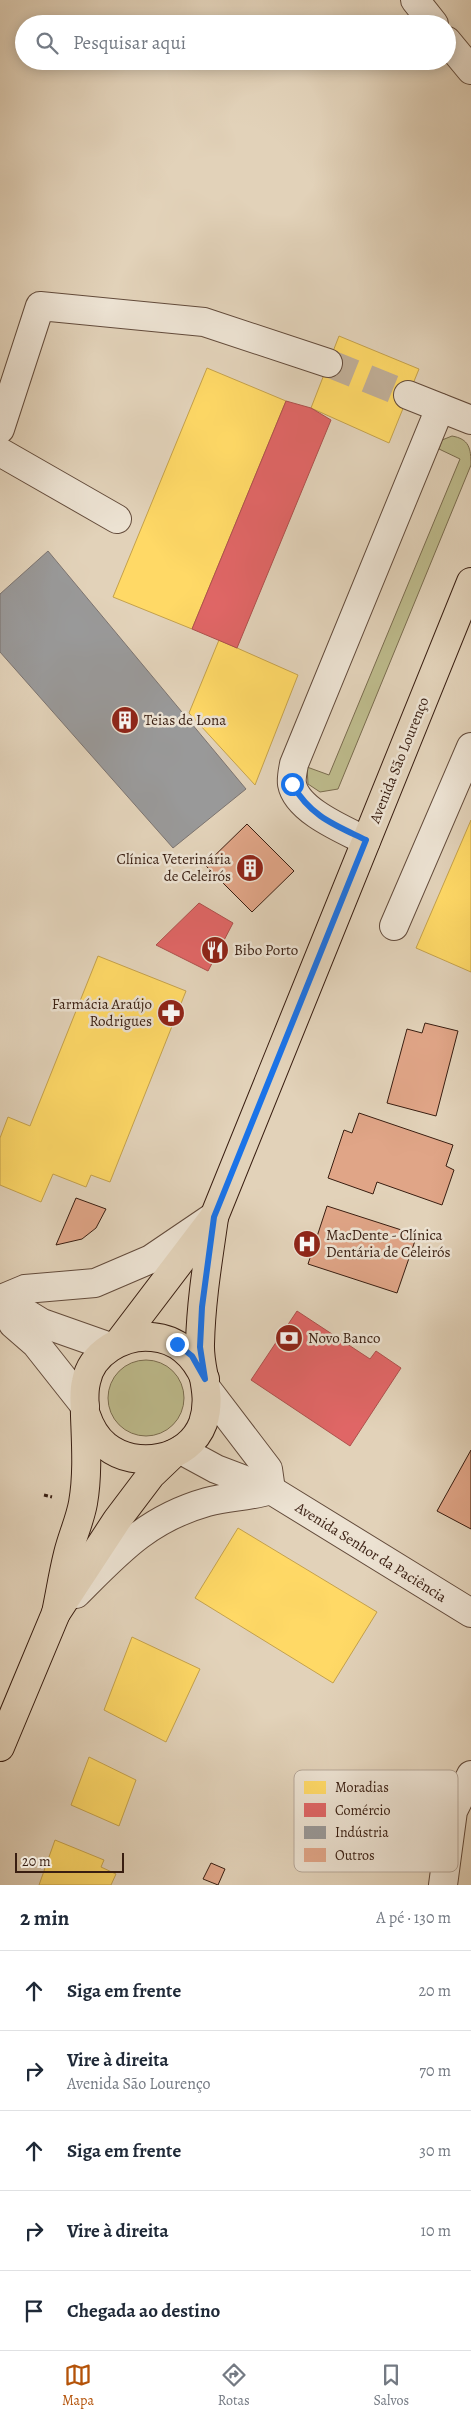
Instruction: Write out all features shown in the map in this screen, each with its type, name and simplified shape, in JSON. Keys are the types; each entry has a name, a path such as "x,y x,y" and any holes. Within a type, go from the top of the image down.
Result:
{"main road":[{"name":"Avenida São Lourenço","path":"214,1217 471,582"},
{"path":"56,1613 68,1555 83,1503 86,1463 86,1379 94,1362 114,1345 214,1217"},
{"path":"0,1747 56,1613 117,1520 151,1475 192,1440 202,1425 207,1408 206,1384 200,1347 202,1307 214,1217"},
{"path":"114,1345 142,1336 160,1338 177,1344 192,1356 206,1384"},
{"path":"85,1410 94,1433 106,1446 123,1456 149,1460 177,1452"}],"street":[{"path":"415,0 427,15"},
{"path":"456,52 471,70"},
{"path":"0,429 40,306 204,322 328,363"},
{"path":"408,396 471,420"},
{"path":"366,840 327,821 302,801 292,784 294,764 440,408"},
{"path":"0,452 117,519"},
{"path":"394,926 471,747"},
{"path":"0,1298 25,1289 95,1283 151,1259 214,1217"},
{"path":"0,1298 42,1322 114,1345"},
{"path":"0,1298 13,1324 36,1344 85,1410"},
{"path":"56,1613 136,1535 152,1524 181,1510 209,1502 250,1497 271,1490 268,1470 206,1384"},
{"name":"Avenida Senhor da Paciência","path":"177,1452 271,1490 471,1613"},
{"path":"458,1800 471,1775"},
{"path":"443,1885 445,1872"}],"shaded area":[{"path":"452,436 462,439 468,445 471,465 338,789 320,792 308,784 307,767 329,775 460,459 439,449 442,440"},
{"path":"146,1360 161,1363 173,1371 181,1383 184,1398 181,1413 173,1425 161,1433 146,1436 131,1433 119,1425 111,1413 108,1398 111,1383 119,1371 131,1363"}],"building: Moradias":[{"path":"339,336 419,369 389,443 311,408"},
{"path":"207,368 286,401 192,629 113,597"},
{"path":"219,640 298,675 255,785 189,713"},
{"path":"471,820 471,972 416,948"},
{"path":"98,956 186,991 110,1182 91,1175 86,1187 53,1174 41,1202 0,1185 0,1138 8,1117 30,1126"},
{"path":"238,1528 377,1612 333,1683 195,1598"},
{"path":"132,1637 200,1669 166,1742 104,1710"},
{"path":"89,1757 136,1780 119,1826 71,1805"},
{"path":"55,1840 104,1860 101,1867 116,1874 111,1885 39,1885"}],"building: Comércio":[{"path":"286,401 311,408 331,420 237,648 192,629"},
{"path":"199,903 233,923 208,971 156,945"},
{"path":"297,1311 370,1359 376,1351 401,1368 350,1446 251,1380"}],"building: Indústria":[{"name":"Teias de Lona","path":"48,551 246,789 173,848 0,652 0,594"}],"building: Outros":[{"name":"Clínica Veterinária de Celeirós","path":"247,824 294,871 252,912 205,865"},
{"path":"425,1023 458,1031 436,1116 387,1103 407,1029 422,1033"},
{"path":"359,1113 453,1145 446,1166 454,1170 442,1205 377,1182 373,1194 328,1178 344,1130 352,1133"},
{"path":"76,1198 106,1209 96,1228 82,1239 56,1245"},
{"path":"327,1206 417,1235 397,1293 308,1264"},
{"path":"471,1450 471,1529 437,1511"},
{"path":"211,1863 225,1869 218,1885 203,1879"}],"tunnel":[{"path":"328,363 408,395"}],"place":[{"name":"Teias de Lona","path":"125,720"},
{"name":"Clínica Veterinária de Celeirós","path":"250,868"},
{"name":"Bibo Porto","path":"215,950"},
{"name":"Farmácia Araújo Rodrigues","path":"171,1013"},
{"name":"MacDente - Clínica Dentária de Celeirós","path":"307,1244"},
{"name":"Novo Banco","path":"289,1338"}],"route":[{"path":"177,1344 192,1356 205,1379 200,1347 202,1307 214,1217 366,840 327,821 302,801 292,784"}]}
